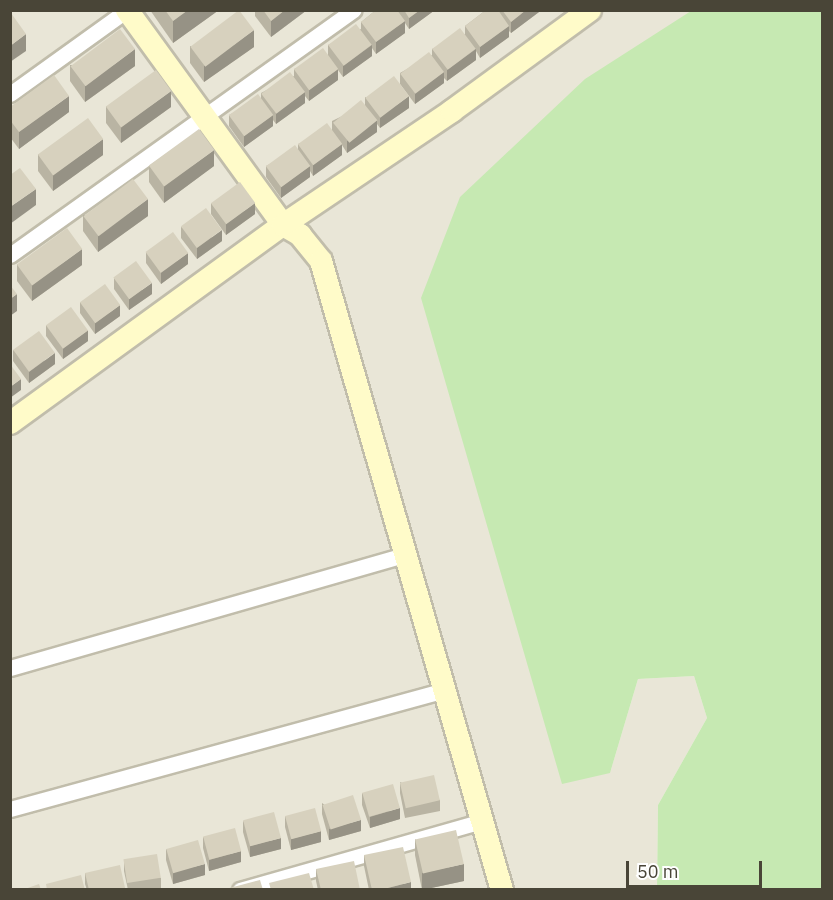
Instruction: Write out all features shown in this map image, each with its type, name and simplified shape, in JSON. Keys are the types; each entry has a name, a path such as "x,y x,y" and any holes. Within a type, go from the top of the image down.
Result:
{"street":[{"path":"10,94 128,10 283,225 300,235 321,261 408,554 502,890"},
{"path":"10,255 353,10"},
{"path":"10,423 283,225 452,111 590,10"},
{"path":"10,668 408,554"},
{"path":"10,809 445,690"},
{"path":"240,890 482,821"}],"shaded area":[{"path":"10,11 776,11 610,773 638,679 694,676 707,718 658,805 657,889 11,889"}],"green space":[{"path":"691,11 822,11 822,889 657,889 658,805 707,718 694,676 638,679 610,773 562,784 421,298 460,197 585,79"}],"building":[{"path":"165,10 188,10 173,21"},
{"path":"239,10 254,30 205,67 190,47"},
{"path":"263,10 285,10 271,21"},
{"path":"376,10 397,10 405,21 376,42 361,22"},
{"path":"404,10 420,10 409,18"},
{"path":"486,10 498,10 509,26 480,47 465,26"},
{"path":"502,10 526,10 511,22"},
{"path":"10,14 26,34 10,46"},
{"path":"356,24 372,45 344,66 328,45"},
{"path":"460,28 476,49 448,70 432,49"},
{"path":"120,29 135,49 86,86 70,66"},
{"path":"323,48 338,69 309,90 294,69"},
{"path":"429,52 444,72 415,94 400,74"},
{"path":"156,70 171,91 121,127 106,106"},
{"path":"290,72 305,92 276,114 261,94"},
{"path":"54,75 69,96 19,132 10,120 10,107"},
{"path":"394,76 409,96 380,118 365,98"},
{"path":"258,94 273,115 244,136 229,115"},
{"path":"361,100 377,120 349,143 333,123"},
{"path":"88,118 103,139 53,175 38,154"},
{"path":"327,123 342,144 313,165 298,144"},
{"path":"199,129 214,150 164,186 149,165"},
{"path":"295,145 310,166 281,187 266,166"},
{"path":"20,168 36,189 10,207 10,175"},
{"path":"133,179 148,199 99,236 83,216"},
{"path":"240,182 255,203 226,224 211,203"},
{"path":"206,208 222,230 197,248 181,226"},
{"path":"67,228 82,249 32,285 17,264"},
{"path":"173,232 188,253 161,273 145,252"},
{"path":"136,261 152,283 129,299 113,277"},
{"path":"105,284 120,305 95,323 80,302"},
{"path":"10,285 17,294 10,299"},
{"path":"71,307 88,330 63,349 46,325"},
{"path":"39,331 55,353 29,372 13,350"},
{"path":"10,364 21,379 10,387"},
{"path":"434,775 440,800 406,808 400,783"},
{"path":"393,784 400,808 369,817 362,793"},
{"path":"353,795 361,820 331,830 323,805"},
{"path":"315,808 321,831 291,839 285,816"},
{"path":"274,812 281,838 250,846 243,820"},
{"path":"235,828 241,851 209,860 203,837"},
{"path":"456,830 464,864 423,874 415,839"},
{"path":"198,840 205,864 173,873 166,849"},
{"path":"403,847 411,882 372,890 364,855"},
{"path":"157,854 161,878 127,883 123,859"},
{"path":"354,861 360,890 321,890 316,869"},
{"path":"120,865 125,888 89,890 85,873"},
{"path":"309,873 314,890 271,890 269,883"},
{"path":"81,875 85,890 47,890 46,884"},
{"path":"260,880 263,890 222,890"},
{"path":"39,884 41,890 22,890"}]}
